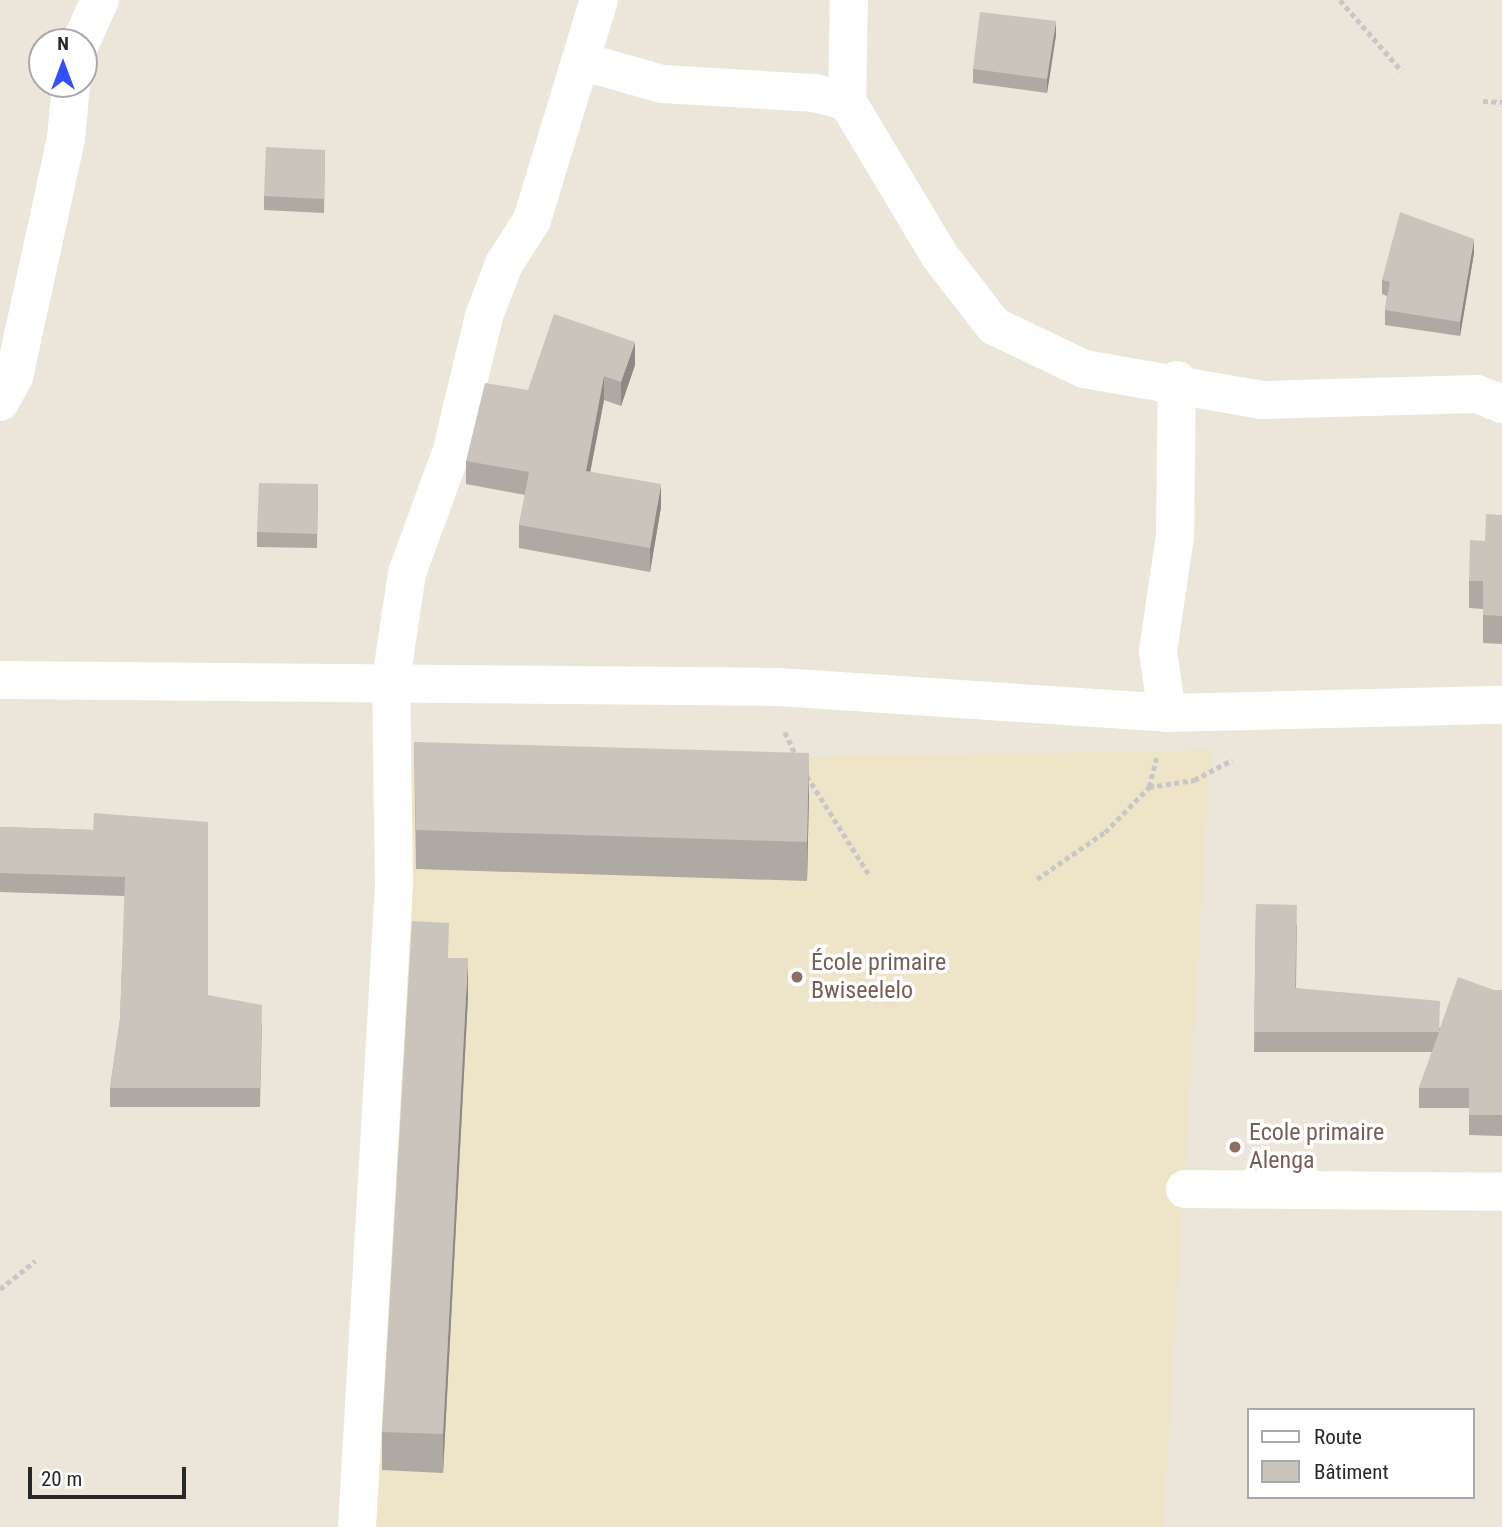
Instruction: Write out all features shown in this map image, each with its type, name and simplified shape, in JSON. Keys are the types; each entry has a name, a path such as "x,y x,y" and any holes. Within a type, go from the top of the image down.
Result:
{"street":[{"path":"87,28 100,0"},
{"path":"357,1527 394,885 391,680 407,573 452,450 484,316 505,264 532,220 599,0"},
{"path":"849,0 847,101 939,255 993,326 1084,369 1177,380 1261,400 1477,394 1502,404"},
{"path":"581,61 662,84 814,93 847,101"},
{"path":"0,402 14,377 66,139 70,98"},
{"path":"1167,713 1158,651 1175,536 1177,380"},
{"path":"0,680 236,687 391,680 779,687 1167,713 1502,705"},
{"path":"1185,1189 1502,1192"}],"path":[{"path":"1340,0 1402,71"},
{"path":"1483,101 1502,102"},
{"path":"779,687 786,738 870,876"},
{"path":"1037,879 1105,832 1149,788 1167,713"},
{"path":"0,1289 35,1261"}],"shaded area":[{"name":"École primaire Bwiseelelo","path":"1211,750 1163,1527 374,1527 406,764"}],"building":[{"path":"980,12 1056,21 1047,79 973,69"},
{"path":"266,147 325,150 324,199 264,196"},
{"path":"1400,212 1474,239 1460,322 1385,310 1390,282 1382,280"},
{"path":"554,314 635,342 621,382 604,376 586,471 661,484 650,548 519,525 529,472 466,461 485,383 528,390"},
{"path":"259,483 318,484 317,534 257,532"},
{"path":"1486,514 1502,515 1502,616 1483,615 1483,581 1469,581 1470,540 1485,541"},
{"path":"414,742 809,753 807,842 416,830"},
{"path":"94,813 208,822 208,995 262,1005 260,1088 110,1088 120,1019 125,877 0,873 0,827 93,830"},
{"path":"1256,904 1297,905 1295,988 1440,1001 1439,1031 1458,977 1494,990 1502,990 1502,1115 1469,1115 1469,1088 1419,1088 1439,1032 1254,1032"},
{"path":"412,921 449,923 448,958 468,958 443,1434 382,1432"}],"place":[{"name":"École primaire Bwiseelelo","path":"797,977"},
{"name":"Ecole primaire Alenga","path":"1235,1147"}]}
